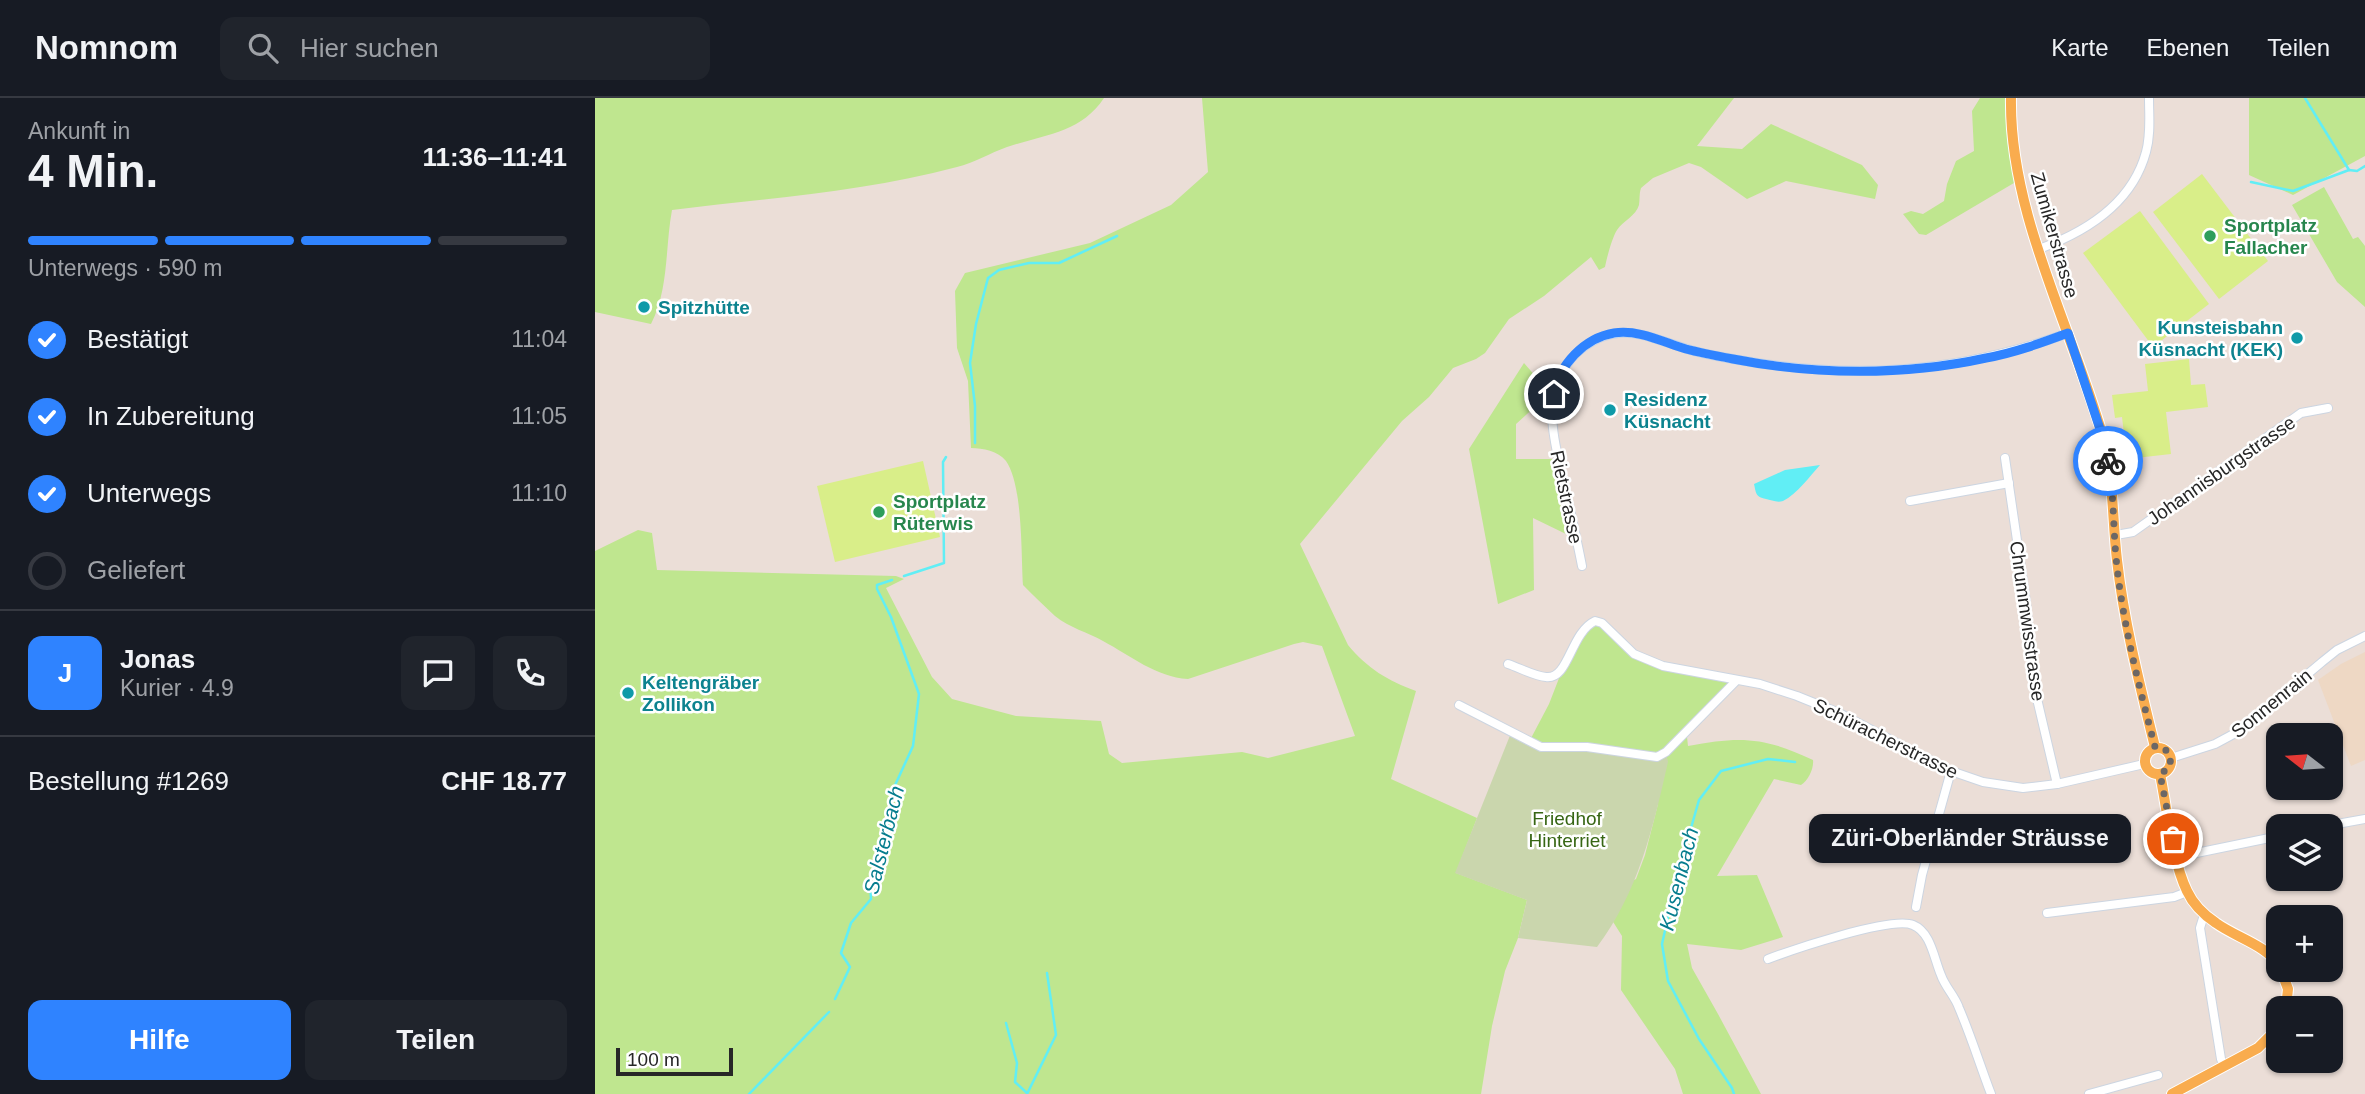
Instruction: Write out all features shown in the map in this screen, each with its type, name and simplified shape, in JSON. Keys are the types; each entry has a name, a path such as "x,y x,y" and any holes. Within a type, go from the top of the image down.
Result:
{"main road":[{"name":"Zumikerstrasse","path":"2011,98 2010,123 2014,152 2039,249 2102,435 2113,492 2116,557 2123,602 2155,747"},
{"path":"2155,747 2165,749 2171,758 2169,768 2160,774 2150,772 2144,764 2146,753 2155,747"},
{"path":"2160,774 2187,892 2204,915 2226,930 2255,944 2266,954"},
{"path":"2172,1094 2258,1048 2266,1040"}],"street":[{"path":"2039,249 2088,227 2104,216 2124,194 2138,174 2146,151 2150,132 2149,98"},
{"name":"Rietstrasse","path":"1582,566 1555,439 1552,405 1555,389 1569,361 1578,351 1598,338 1623,332 1639,334 1692,351 1733,359 1845,372 1971,361 2009,353 2068,333"},
{"name":"Johannisburgstrasse","path":"2116,535 2133,532 2301,412 2328,408"},
{"name":"Chrummwisstrasse","path":"2005,458 2026,602 2034,686 2057,784"},
{"path":"1909,502 2009,483"},
{"name":"Schüracherstrasse","path":"1508,664 1545,677 1554,676 1564,667 1581,631 1594,621 1602,623 1634,654 1663,666 1760,684 1839,713 1951,771 1983,782 2023,788 2057,784 2144,764"},
{"name":"Sonnenrain","path":"2171,758 2215,744 2241,730 2337,650 2365,636"},
{"path":"1459,705 1541,747 1587,747 1657,757 1666,752 1736,681"},
{"path":"1916,908 1922,875 1951,771"},
{"path":"2343,823 2365,819"},
{"path":"2177,857 2266,839"},
{"path":"2047,913 2174,897 2187,892"},
{"path":"2204,915 2200,928 2224,1066"},
{"path":"1768,959 1796,948 1874,928 1901,922 1914,925 1924,934 1942,978 1958,1005 1990,1094"},
{"path":"2089,1094 2158,1075"}],"shaded area":[{"path":"2365,652 2365,760 2351,766 2343,745 2343,723 2334,723 2318,680"}],"green space":[{"path":"595,98 1104,98 1095,110 1073,126 1007,147 957,167 887,183 672,210 664,283 651,324 595,312"},
{"path":"1202,98 1734,98 1697,146 1742,149 1771,124 1862,165 1878,185 1875,199 1786,181 1747,199 1701,167 1689,163 1653,178 1641,188 1639,205 1635,212 1617,230 1605,267 1599,270 1591,257 1544,296 1509,319 1485,353 1453,368 1429,397 1402,421 1300,544 1348,645 1379,673 1416,691 1391,779 1477,818 1456,873 1527,900 1518,938 1505,971 1492,1026 1481,1094 595,1094 595,551 638,530 652,533 657,570 896,576 904,579 886,588 932,677 952,699 1016,716 1101,721 1109,754 1122,763 1242,752 1268,758 1355,736 1322,646 1303,642 1294,644 1188,679 1154,670 1055,616 1023,585 1018,503 1012,472 1006,461 995,452 971,448 968,381 957,348 955,291 965,273 1090,243 1171,205 1208,172"},
{"path":"1980,98 2011,98 2019,180 1926,235 1919,234 1903,214 1911,211 1923,214 1944,201 1956,161 1974,151 1972,111"},
{"path":"2249,98 2365,98 2365,156 2293,195 2249,175"},
{"name":"Sportplatz Fallacher","path":"2202,174 2268,261 2219,299 2153,212"},
{"path":"2324,187 2353,239 2358,237 2365,246 2365,307 2337,282 2292,205"},
{"path":"2140,211 2209,304 2153,347 2083,253"},
{"path":"2189,359 2191,385 2205,384 2208,407 2166,412 2171,454 2127,459 2122,417 2115,418 2112,395 2148,391 2145,364"},
{"path":"1524,363 1550,393 1516,424 1516,459 1552,459 1566,534 1533,518 1534,590 1498,604 1469,449"},
{"name":"Sportplatz Rüterwis","path":"923,461 940,537 835,562 817,486"},
{"path":"1595,621 1634,654 1663,666 1736,681 1682,736 1687,737 1688,746 1723,741 1752,741 1780,747 1813,760 1810,774 1801,785 1774,779 1717,876 1757,875 1783,937 1741,950 1687,944 1692,968 1761,1094 1683,1094 1675,1069 1621,990 1622,936 1598,898 1636,879 1658,804 1529,742 1549,704 1570,650"},
{"name":"Friedhof Hinterriet","path":"1511,733 1529,742 1587,747 1652,758 1666,752 1668,762 1656,811 1634,882 1597,947 1518,938 1527,900 1455,873"}],"water":[{"path":"1820,465 1783,501 1776,502 1757,494 1754,484 1785,470"}],"waterway":[{"path":"2305,98 2349,170"},
{"path":"2251,182 2293,191 2365,166"},
{"path":"975,443 975,406 970,363 976,324 988,278 999,270 1029,263 1059,263 1117,236"},
{"path":"904,576 944,563 943,462 946,457"},
{"name":"Salsterbach","path":"835,999 850,967 841,953 851,923 871,899 870,882 884,858 891,794 913,746 919,694 891,617 877,589 877,585 892,580"},
{"name":"Kusenbach","path":"1734,1094 1699,1039 1668,981 1662,944 1677,877 1699,800 1721,771 1768,759 1795,762"},
{"path":"1027,1094 1056,1035 1047,973"},
{"name":"Salsterbach","path":"749,1094 829,1012"},
{"path":"1006,1023 1017,1063 1015,1082 1027,1093"}],"way so far":[{"path":"2108,461 2115,512 2116,557 2138,673 2155,747 2165,749 2171,758 2169,768 2160,774 2173,839"}],"place":[{"name":"Sportplatz Fallacher","path":"2210,236"},
{"name":"Spitzhütte","path":"644,307"},
{"name":"Kunsteisbahn Küsnacht (KEK)","path":"2297,338"},
{"name":"Residenz Küsnacht","path":"1610,410"},
{"name":"Sportplatz Rüterwis","path":"879,512"},
{"name":"Keltengräber Zollikon","path":"628,693"},
{"name":"Züri-Oberländer Sträusse","path":"2173,839"}],"route":[{"path":"1554,394 1561,373 1578,351 1598,338 1623,332 1733,359 1845,372 1971,361 2009,353 2068,333 2108,461"}]}
